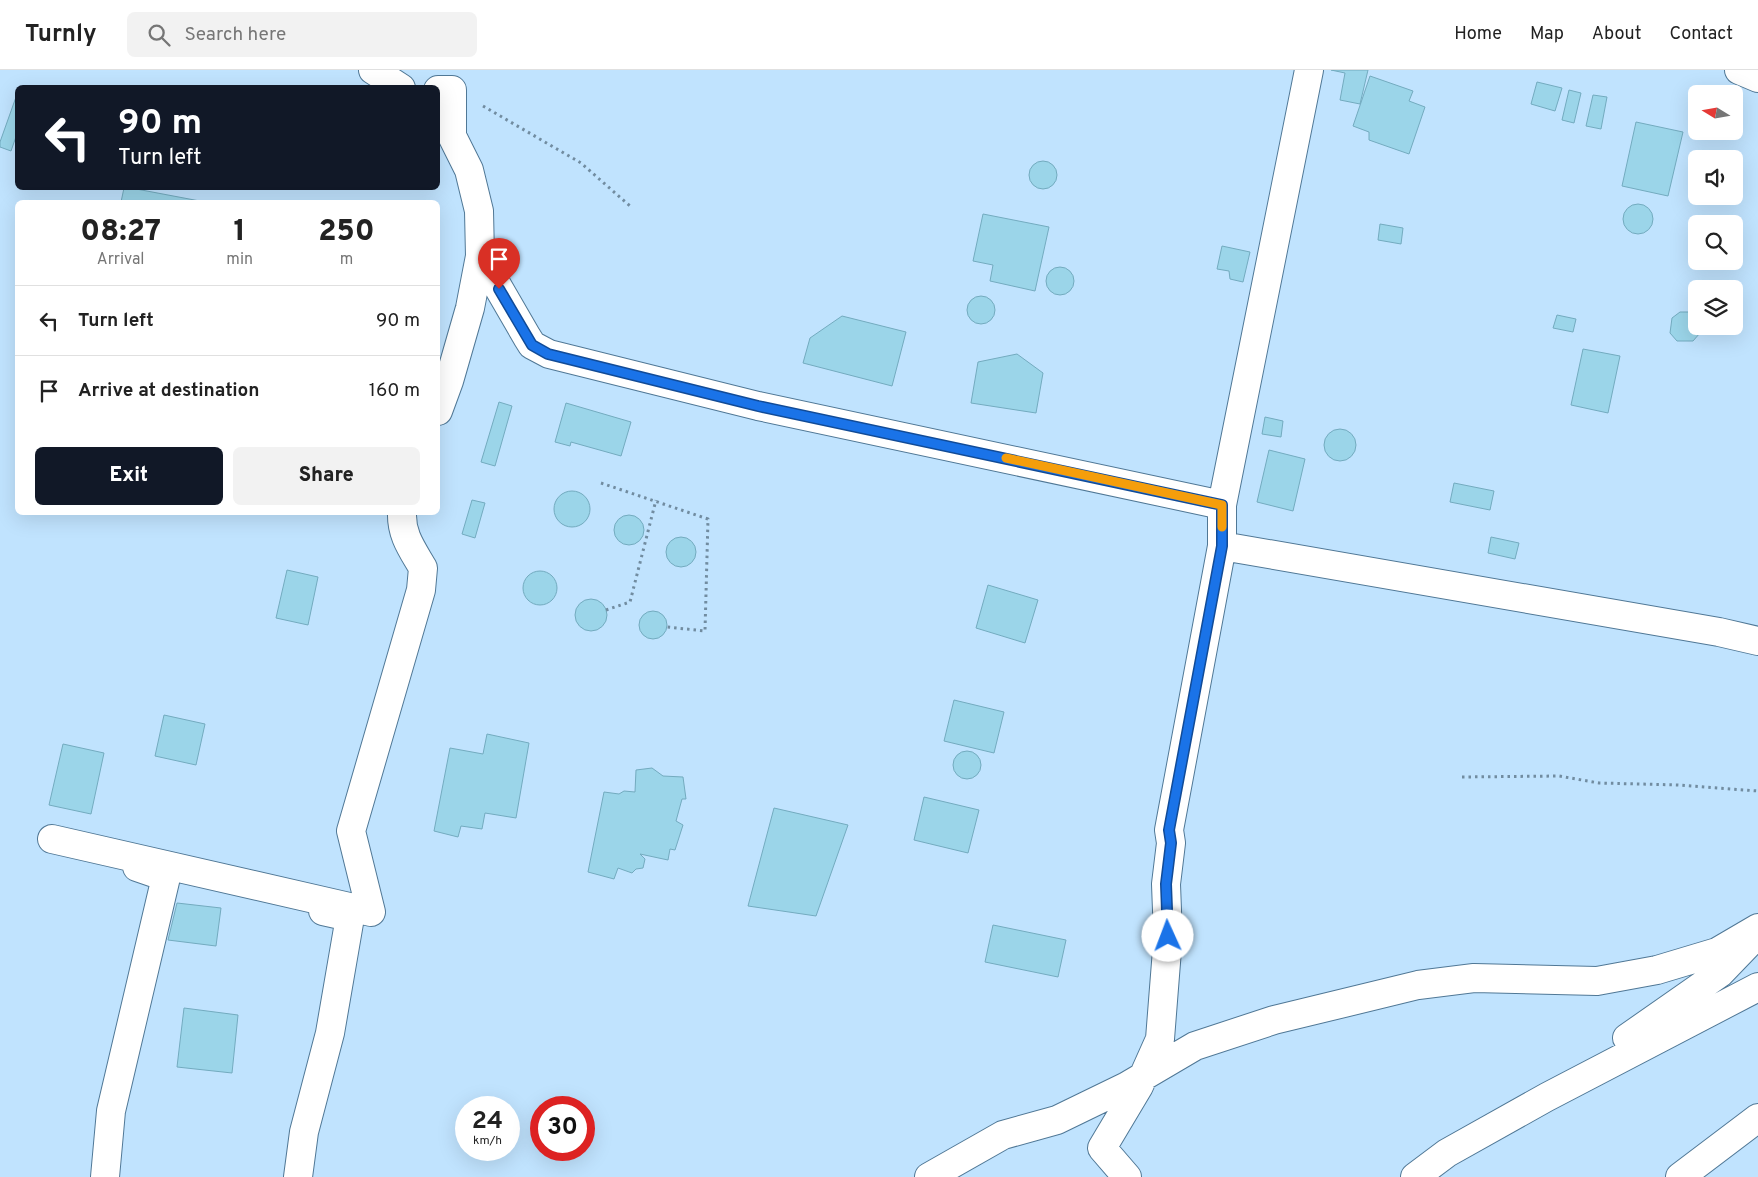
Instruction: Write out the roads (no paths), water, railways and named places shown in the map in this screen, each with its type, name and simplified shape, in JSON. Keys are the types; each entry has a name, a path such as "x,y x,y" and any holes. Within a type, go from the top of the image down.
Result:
{"street":[{"path":"374,70 396,85"},
{"path":"1127,1177 1102,1148 1143,1077 1160,1039 1168,936 1166,884 1171,843 1169,830 1222,546 1222,505 1309,70"},
{"path":"1739,70 1758,78"},
{"path":"440,406 470,308 480,256 479,211 469,170 452,136 445,90"},
{"path":"480,256 532,345 548,354 758,406 1222,505"},
{"path":"298,1177 304,1132 330,1033 350,917 166,877 52,839 371,912 351,831 421,590 423,568 406,542 402,515"},
{"path":"1222,546 1709,630 1758,641"},
{"path":"105,1177 111,1111 166,877"},
{"path":"929,1177 1002,1135 1057,1120 1143,1077 1195,1046 1274,1020 1418,985 1474,978 1597,981 1657,970 1717,952 1758,928"},
{"path":"1590,1074 1624,1040 1720,973 1758,934"},
{"path":"1415,1177 1447,1153 1590,1074 1758,987"},
{"path":"1680,1177 1758,1118"}]}
